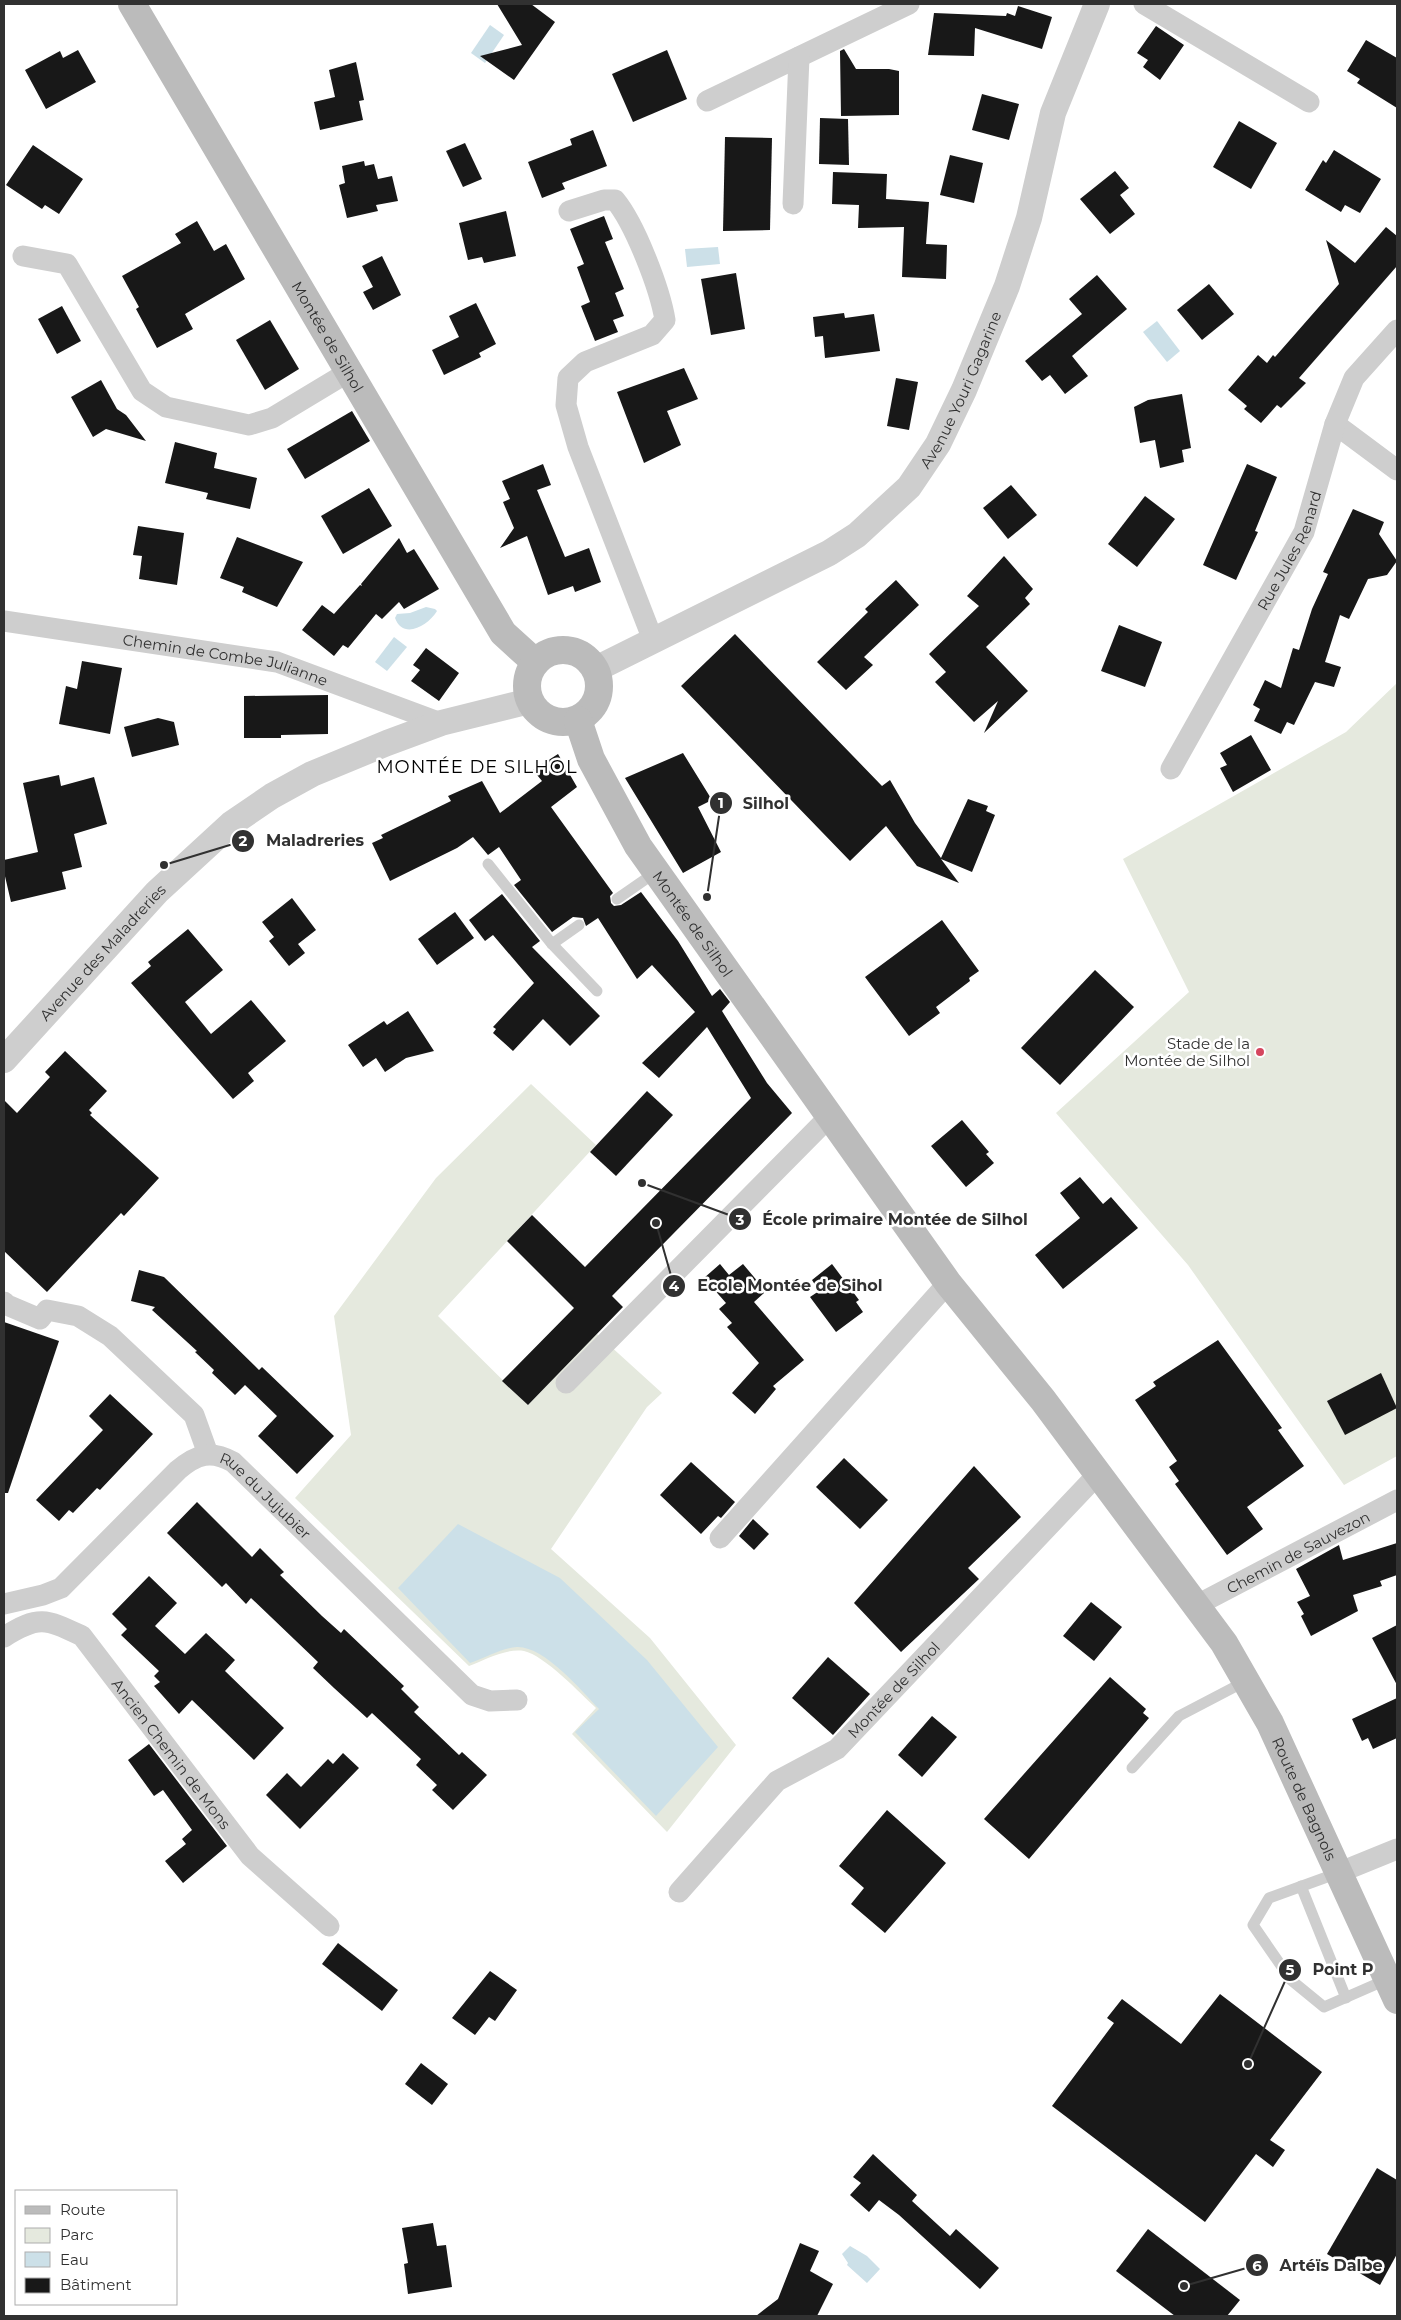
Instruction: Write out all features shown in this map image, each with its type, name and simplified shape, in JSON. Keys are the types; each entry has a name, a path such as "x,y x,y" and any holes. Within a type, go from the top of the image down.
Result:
{"main road":[{"name":"Montée de Silhol","path":"132,4 503,632 535,662"},
{"path":"560,649 574,651 587,658 596,669 600,683 598,698 590,711 578,720 559,722 542,716 530,701 527,688 529,674 535,662 546,653 560,649"},
{"name":"Montée de Silhol","path":"578,720 592,759 638,846 656,872 948,1283 1042,1400 1197,1605"},
{"name":"Route de Bagnols","path":"1197,1605 1224,1643 1270,1723 1392,1990"}],"street":[{"path":"707,100 909,4"},
{"name":"Avenue Youri Gagarine","path":"596,669 829,553 856,535 909,487 938,444 964,390 1007,286 1029,218 1053,113 1097,4"},
{"path":"1144,4 1309,102"},
{"path":"793,204 799,57"},
{"path":"569,211 604,200 615,200 625,212 662,299 665,320 652,335 585,362 568,378 566,406 578,447 653,640"},
{"path":"23,256 66,264 142,391 166,407 249,425 272,418 350,371"},
{"name":"Rue Jules Renard","path":"1171,769 1304,532 1335,424 1354,378 1397,330"},
{"path":"1335,424 1397,470"},
{"name":"Chemin de Combe Julianne","path":"4,621 277,662 441,723"},
{"name":"Avenue des Maladreries","path":"4,1060 157,892 231,824 272,796 312,774 441,723 530,701"},
{"path":"566,1384 830,1116"},
{"path":"720,1538 948,1283"},
{"path":"4,1302 40,1319 46,1310 78,1316 110,1336 194,1415 208,1454"},
{"name":"Rue du Jujubier","path":"4,1604 43,1595 61,1588 190,1459 208,1454 222,1456 234,1462 472,1696 490,1701 517,1700"},
{"name":"Montée de Silhol","path":"679,1892 777,1781 837,1749 1098,1474"},
{"name":"Chemin de Sauvezon","path":"1197,1605 1397,1500"},
{"name":"Ancien Chemin de Mons","path":"4,1637 34,1622 53,1622 82,1636 250,1856 329,1926"},
{"path":"1338,1873 1397,1849"}],"lane":[{"path":"488,864 552,944 597,991"},
{"path":"617,899 656,872"},
{"path":"552,944 579,925"},
{"path":"1132,1768 1179,1716 1246,1681"},
{"path":"1338,1873 1269,1898 1253,1925 1292,1980 1324,2006 1346,1998 1392,1990"},
{"path":"1301,1886 1346,1998"}],"green space":[{"name":"Stade de la Montée de Silhol","path":"1397,683 1397,1456 1344,1485 1188,1265 1056,1113 1189,992 1123,859 1346,732"},
{"path":"531,1084 596,1145 438,1316 528,1405 597,1334 662,1393 647,1407 551,1549 650,1638 736,1745 667,1832 572,1734 596,1708 552,1667 524,1651 510,1651 469,1666 295,1498 351,1435 334,1316 436,1178"}],"water":[{"path":"490,25 504,35 485,63 471,53"},
{"path":"718,247 720,264 687,267 685,249"},
{"path":"1157,321 1180,351 1167,362 1143,332"},
{"path":"426,607 437,611 422,626 409,629 404,628 399,625 395,618 397,614 410,613"},
{"path":"394,637 407,647 387,671 375,662"},
{"path":"458,1524 560,1578 647,1660 718,1747 656,1816 575,1732 599,1709 561,1670 539,1654 517,1647 499,1651 470,1663 398,1588"},
{"path":"850,2246 867,2256 880,2269 867,2283 847,2265 848,2263 842,2254"}],"building":[{"path":"497,4 531,4 555,22 514,80 480,56 522,45"},
{"path":"1018,6 1052,17 1042,49 975,28 974,56 928,55 934,13 1006,16 1007,13 1015,16"},
{"path":"1156,26 1184,45 1160,80 1143,67 1148,60 1137,53"},
{"path":"1366,40 1397,58 1397,108 1357,83 1360,79 1347,71"},
{"path":"844,49 856,69 889,69 899,71 899,115 841,116 840,51"},
{"path":"78,50 96,82 46,109 25,70 60,51 63,58"},
{"path":"667,50 687,99 633,122 612,74"},
{"path":"356,62 364,100 359,101 363,120 320,130 314,102 335,97 329,70"},
{"path":"982,94 1019,104 1009,140 972,130"},
{"path":"820,118 848,119 849,165 819,164"},
{"path":"1239,121 1277,143 1251,189 1213,167"},
{"path":"593,130 607,166 562,183 565,189 542,198 528,162 572,145 570,139"},
{"path":"725,137 772,138 770,230 723,231"},
{"path":"465,143 482,179 463,187 446,151"},
{"path":"33,145 83,179 59,214 45,205 42,209 6,185"},
{"path":"1334,150 1381,179 1360,213 1345,205 1341,212 1305,190 1323,160 1326,163"},
{"path":"950,155 983,163 974,203 940,195"},
{"path":"364,161 365,166 374,164 378,179 392,176 398,201 376,205 378,211 347,218 339,185 345,183 342,166"},
{"path":"1115,171 1129,188 1120,195 1135,214 1110,234 1080,199"},
{"path":"833,172 887,174 886,199 929,202 926,244 947,245 946,279 902,277 904,227 858,228 859,205 832,204"},
{"path":"506,211 516,256 484,263 482,257 468,260 459,223"},
{"path":"604,216 613,239 605,242 624,289 615,293 624,316 613,320 618,332 595,341 581,306 590,302 577,267 584,264 570,229"},
{"path":"197,221 214,251 226,244 245,279 185,314 193,329 157,348 136,309 139,307 122,276 181,243 175,234"},
{"path":"1386,227 1397,236 1397,266 1299,378 1306,383 1281,408 1277,405 1261,423 1244,409 1247,406 1228,390 1258,355 1267,363 1273,355 1275,357 1339,284 1326,240 1355,263"},
{"path":"382,256 401,295 373,310 363,292 373,287 362,266"},
{"path":"736,273 745,329 711,335 701,279"},
{"path":"1097,275 1127,309 1072,356 1088,376 1065,394 1050,375 1042,381 1025,361 1082,314 1069,299"},
{"path":"1209,284 1234,314 1202,340 1177,310"},
{"path":"476,303 496,344 479,353 481,357 444,375 432,350 459,337 449,316"},
{"path":"62,306 81,341 57,354 38,319"},
{"path":"844,313 845,318 874,314 880,351 825,358 823,336 815,337 813,317"},
{"path":"270,320 299,369 265,390 236,340"},
{"path":"684,368 698,399 667,411 681,445 644,463 617,392"},
{"path":"896,378 918,382 909,430 887,426"},
{"path":"101,380 117,409 126,415 146,441 106,429 93,437 71,397"},
{"path":"1182,394 1191,448 1182,450 1184,462 1160,468 1155,440 1140,443 1134,407 1148,400"},
{"path":"352,411 370,441 305,479 287,449"},
{"path":"175,442 217,453 214,468 257,478 250,509 206,499 208,493 165,483"},
{"path":"543,464 551,485 537,490 565,557 589,548 601,582 575,592 573,586 548,595 527,536 500,548 514,528 503,502 510,499 502,481"},
{"path":"1247,464 1277,477 1255,531 1258,532 1236,580 1203,565"},
{"path":"1011,485 1037,515 1008,539 983,508"},
{"path":"369,488 392,526 343,554 321,516"},
{"path":"1145,496 1175,519 1137,567 1108,544"},
{"path":"1353,509 1384,522 1379,534 1397,561 1387,575 1368,579 1349,619 1340,615 1325,662 1341,667 1334,687 1315,682 1294,725 1287,722 1281,734 1254,721 1260,709 1253,705 1265,680 1281,688 1293,648 1299,650 1312,609 1328,574 1323,572"},
{"path":"138,526 184,533 177,585 139,579 142,556 133,555"},
{"path":"237,537 303,562 277,607 242,592 244,587 220,578"},
{"path":"399,538 407,553 414,549 439,589 404,609 399,602 382,619 376,614 348,648 343,645 334,656 302,630 322,605 334,614 360,585 362,586 361,584"},
{"path":"1004,556 1033,589 1025,598 1030,604 986,647 1028,691 984,733 998,701 974,722 935,682 946,672 929,654 979,606 967,596"},
{"path":"896,580 919,605 864,657 873,665 846,690 817,662 868,612 865,609"},
{"path":"1119,625 1162,642 1145,687 1101,671"},
{"path":"735,634 882,786 890,780 915,823 941,858 968,799 988,806 986,811 995,815 972,872 941,859 959,883 917,866 886,826 850,861 681,686"},
{"path":"426,648 459,673 439,701 411,681 420,670 413,665"},
{"path":"82,661 122,668 110,734 59,724 66,686 77,689"},
{"path":"328,695 328,734 281,735 281,738 244,738 244,696"},
{"path":"158,718 174,722 179,745 132,757 124,727"},
{"path":"1251,735 1271,770 1233,792 1220,768 1227,765 1220,753"},
{"path":"683,753 712,800 698,807 721,852 683,873 625,778"},
{"path":"558,754 577,787 551,807 613,893 610,896 611,903 614,906 621,905 641,892 678,941 712,996 720,989 730,1002 722,1011 767,1083 792,1113 612,1296 623,1307 528,1405 502,1381 574,1308 507,1241 532,1215 585,1267 751,1098 707,1027 659,1078 642,1063 695,1012 652,965 637,979 598,918 586,926 583,918 573,917 552,932 514,885 521,880 499,847 488,855 473,837 457,848 390,881 372,843 383,838 381,835 451,801 448,796 482,781 500,813 542,781 533,770"},
{"path":"59,775 61,786 94,777 107,824 74,834 82,867 62,872 66,889 11,902 4,872 4,860 38,852 23,783"},
{"path":"502,894 540,941 532,947 600,1016 570,1046 543,1019 513,1051 493,1033 496,1029 493,1027 534,983 493,935 485,941 469,920"},
{"path":"292,898 316,930 298,944 305,953 289,966 269,941 274,937 262,922"},
{"path":"455,912 474,938 437,965 418,939"},
{"path":"942,920 979,971 969,978 970,981 936,1007 940,1013 909,1036 865,977"},
{"path":"188,929 223,970 185,1002 211,1034 251,1000 286,1041 248,1073 254,1081 233,1099 131,983 151,966 148,962"},
{"path":"1095,970 1134,1007 1060,1085 1021,1048"},
{"path":"408,1011 434,1051 406,1058 385,1072 376,1058 363,1067 348,1045 384,1021 387,1025"},
{"path":"65,1051 107,1091 89,1110 92,1113 90,1115 159,1178 124,1216 121,1213 47,1292 4,1251 4,1100 17,1113 50,1077 45,1072"},
{"path":"647,1091 673,1115 616,1176 590,1152"},
{"path":"962,1120 989,1152 986,1154 994,1163 966,1187 931,1146"},
{"path":"1080,1177 1103,1204 1111,1197 1138,1228 1063,1289 1035,1255 1080,1218 1060,1193"},
{"path":"720,1264 729,1275 743,1264 759,1283 757,1285 764,1293 754,1302 804,1360 773,1386 776,1389 755,1414 732,1393 759,1363 727,1327 732,1323 719,1309 726,1303 704,1278"},
{"path":"832,1264 859,1300 856,1302 863,1312 836,1332 810,1297 819,1291 812,1280"},
{"path":"139,1270 164,1277 259,1370 262,1367 334,1436 297,1474 258,1436 277,1416 245,1385 235,1395 212,1373 214,1370 195,1352 197,1351 152,1310 155,1307 131,1301"},
{"path":"4,1322 59,1341 8,1493 4,1493"},
{"path":"1218,1340 1282,1428 1278,1430 1304,1466 1247,1507 1263,1529 1227,1555 1175,1484 1179,1481 1169,1467 1177,1461 1135,1400 1156,1386 1153,1382"},
{"path":"1381,1373 1397,1408 1345,1435 1327,1401"},
{"path":"110,1394 153,1434 100,1490 97,1488 73,1513 69,1510 59,1521 36,1500 103,1430 89,1416"},
{"path":"844,1458 888,1500 860,1529 816,1487"},
{"path":"691,1462 735,1502 721,1518 718,1516 701,1534 660,1495"},
{"path":"974,1466 1021,1517 968,1568 979,1579 901,1652 854,1603"},
{"path":"197,1502 252,1557 260,1548 284,1572 280,1575 322,1616 341,1633 344,1629 404,1686 401,1689 419,1707 414,1712 459,1755 462,1752 487,1775 453,1810 432,1790 437,1785 416,1765 421,1759 372,1713 367,1718 334,1688 313,1668 318,1662 251,1598 246,1604 226,1583 222,1587 167,1533"},
{"path":"753,1519 769,1534 754,1550 739,1536"},
{"path":"1397,1543 1397,1575 1380,1581 1382,1586 1353,1595 1358,1611 1311,1636 1301,1616 1304,1614 1297,1602 1310,1596 1296,1569 1339,1545 1343,1560"},
{"path":"149,1576 177,1603 155,1626 185,1654 206,1633 235,1660 225,1671 284,1728 254,1760 192,1700 179,1714 154,1686 160,1682 154,1676 159,1671 121,1635 127,1629 112,1614"},
{"path":"1091,1602 1122,1627 1094,1661 1063,1636"},
{"path":"1397,1625 1397,1685 1372,1638"},
{"path":"828,1657 870,1694 833,1735 792,1698"},
{"path":"1110,1677 1146,1709 1143,1713 1149,1718 1029,1859 984,1819"},
{"path":"1397,1698 1397,1738 1373,1749 1368,1738 1362,1741 1352,1719"},
{"path":"932,1716 957,1737 922,1777 898,1755"},
{"path":"149,1744 227,1846 183,1883 165,1861 186,1844 182,1839 192,1830 163,1790 154,1796 128,1760"},
{"path":"343,1753 359,1768 300,1829 266,1795 287,1773 301,1787 328,1759 333,1764"},
{"path":"887,1810 946,1863 885,1933 851,1904 864,1888 839,1866"},
{"path":"338,1943 398,1990 382,2011 322,1964"},
{"path":"490,1971 517,1990 495,2021 489,2017 475,2035 452,2018"},
{"path":"1220,1994 1322,2072 1270,2140 1285,2150 1273,2167 1256,2154 1205,2222 1052,2106 1114,2023 1107,2018 1122,1999 1181,2044"},
{"path":"421,2063 448,2084 432,2105 405,2084"},
{"path":"873,2154 917,2195 912,2201 950,2236 956,2229 999,2268 980,2289 899,2215 879,2200 869,2212 850,2195 861,2183 853,2177"},
{"path":"1377,2168 1397,2180 1397,2254 1380,2285 1327,2254"},
{"path":"433,2223 437,2246 446,2245 452,2287 408,2294 404,2264 408,2263 402,2228"},
{"path":"1148,2229 1240,2300 1227,2316 1175,2316 1116,2271"},
{"path":"800,2243 819,2251 810,2271 833,2284 817,2316 756,2316 778,2299"}],"place":[{"name":"Maladreries","path":"164,865"},
{"name":"Silhol","path":"707,897"},
{"name":"Stade de la Montée de Silhol","path":"1260,1052"},
{"name":"École primaire Montée de Silhol","path":"642,1183"},
{"name":"Ecole Montée de Sihol","path":"656,1223"},
{"name":"Point P","path":"1248,2064"},
{"name":"Artéïs Dalbe","path":"1184,2286"}],"district":[{"name":"MONTÉE DE SILHOL","path":"477,767"}]}
